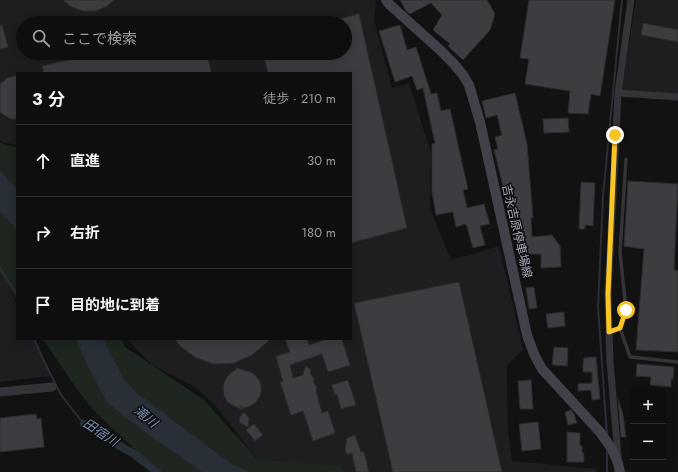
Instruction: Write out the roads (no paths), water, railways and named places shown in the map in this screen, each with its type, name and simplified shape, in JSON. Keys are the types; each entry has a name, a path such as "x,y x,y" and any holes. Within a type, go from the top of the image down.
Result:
{"main road":[{"name":"吉永吉原停車場線","path":"386,0 454,64 469,85 480,122 527,335 534,354 542,369 600,432 612,449 619,468"}],"street":[{"path":"619,468 610,361 608,294 618,93 631,0"},
{"path":"618,93 678,97"},
{"path":"0,392 52,386"}],"lane":[{"path":"626,159 620,252 626,310 620,328 630,357 678,362"},
{"path":"609,332 620,328"}],"water":[{"path":"0,170 16,189 16,229 0,211"},
{"name":"滝川","path":"76,340 104,340 125,381 137,393 230,463 249,472 202,472 134,424 107,402 88,367"}],"waterway":[{"path":"607,435 598,307 603,196 622,0"},
{"name":"田宿川","path":"0,268 16,293"},
{"name":"田宿川","path":"34,340 61,395 84,424"},
{"name":"田宿川","path":"84,424 102,433 116,444 134,454 157,472"},
{"path":"607,450 607,472"}]}
